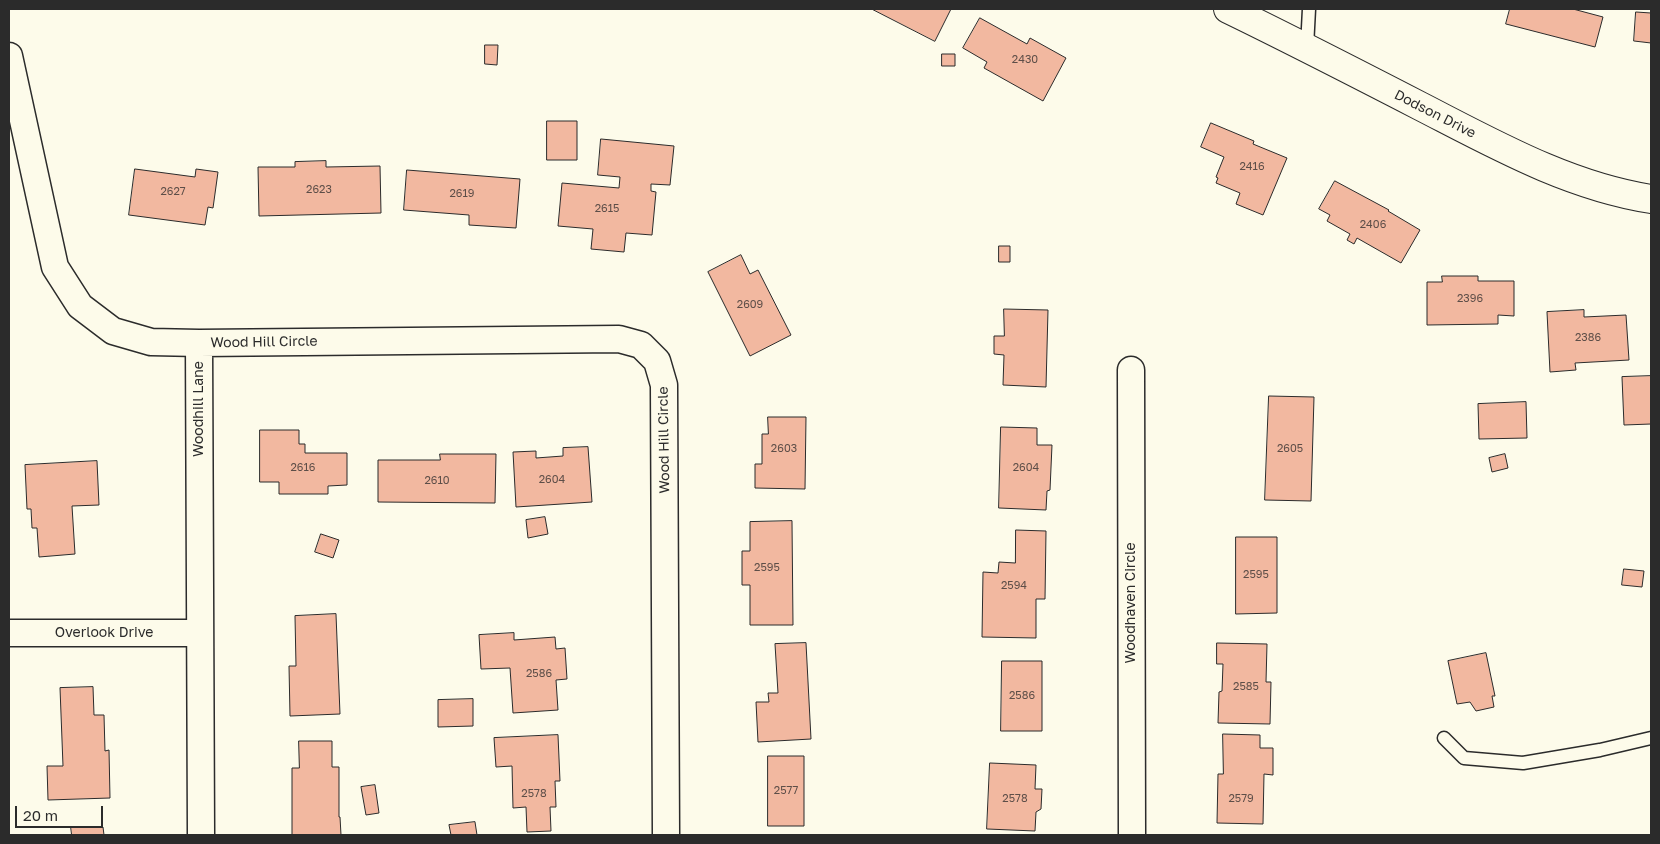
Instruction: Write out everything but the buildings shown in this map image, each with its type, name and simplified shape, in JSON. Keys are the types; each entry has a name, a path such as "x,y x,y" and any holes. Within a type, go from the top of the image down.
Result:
{"street":[{"name":"Dodson Drive","path":"1228,9 1307,47 1509,152 1569,177 1634,196 1651,199"},
{"name":"Woodhill Lane","path":"9,56 55,268 80,306 113,331 151,342 199,343 201,835"},
{"name":"Wood Hill Circle","path":"199,343 619,339 641,345 657,361 664,385 666,835"},
{"name":"Woodhaven Circle","path":"1131,370 1132,835"},
{"name":"Overlook Drive","path":"9,633 200,632"}],"lane":[{"path":"1307,47 1309,9"},
{"path":"1444,738 1464,758 1524,763 1600,750 1651,738"}]}
